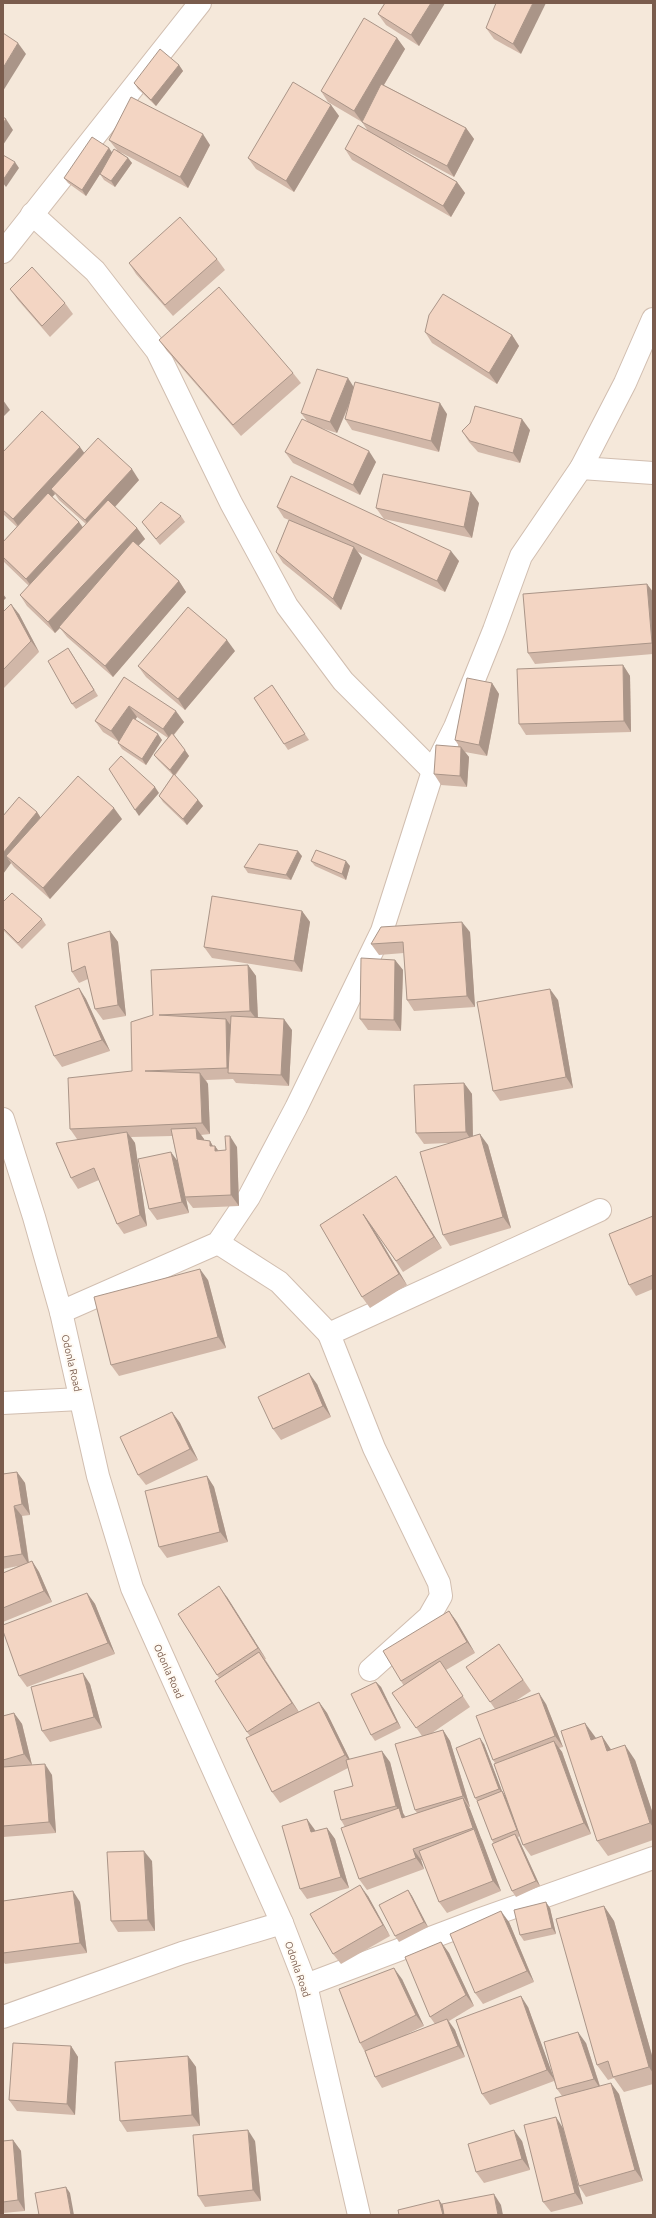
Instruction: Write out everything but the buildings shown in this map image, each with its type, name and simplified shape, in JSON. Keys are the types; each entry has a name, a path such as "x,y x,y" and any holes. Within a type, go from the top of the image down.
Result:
{"street":[{"path":"3,252 200,3"},
{"path":"32,214 95,271 157,351 231,503 287,606 342,681 433,771"},
{"path":"61,1312 218,1243 249,1197 296,1108 382,931 433,771 455,727 494,630 521,556 581,468 625,383 653,319"},
{"path":"581,468 653,473"},
{"name":"Odonla Road","path":"3,1119 34,1217 61,1312 98,1476 132,1588 282,1923 306,1985 359,2215"},
{"path":"329,1334 600,1210"},
{"path":"218,1243 279,1282 329,1334 374,1448 439,1583 442,1596 429,1617 370,1670"},
{"path":"3,1403 80,1399"},
{"path":"306,1985 478,1920 653,1858"},
{"path":"3,2017 182,1953 282,1923"}],"shaded area":[{"path":"3,3 653,3 653,2215 3,2215"}]}
